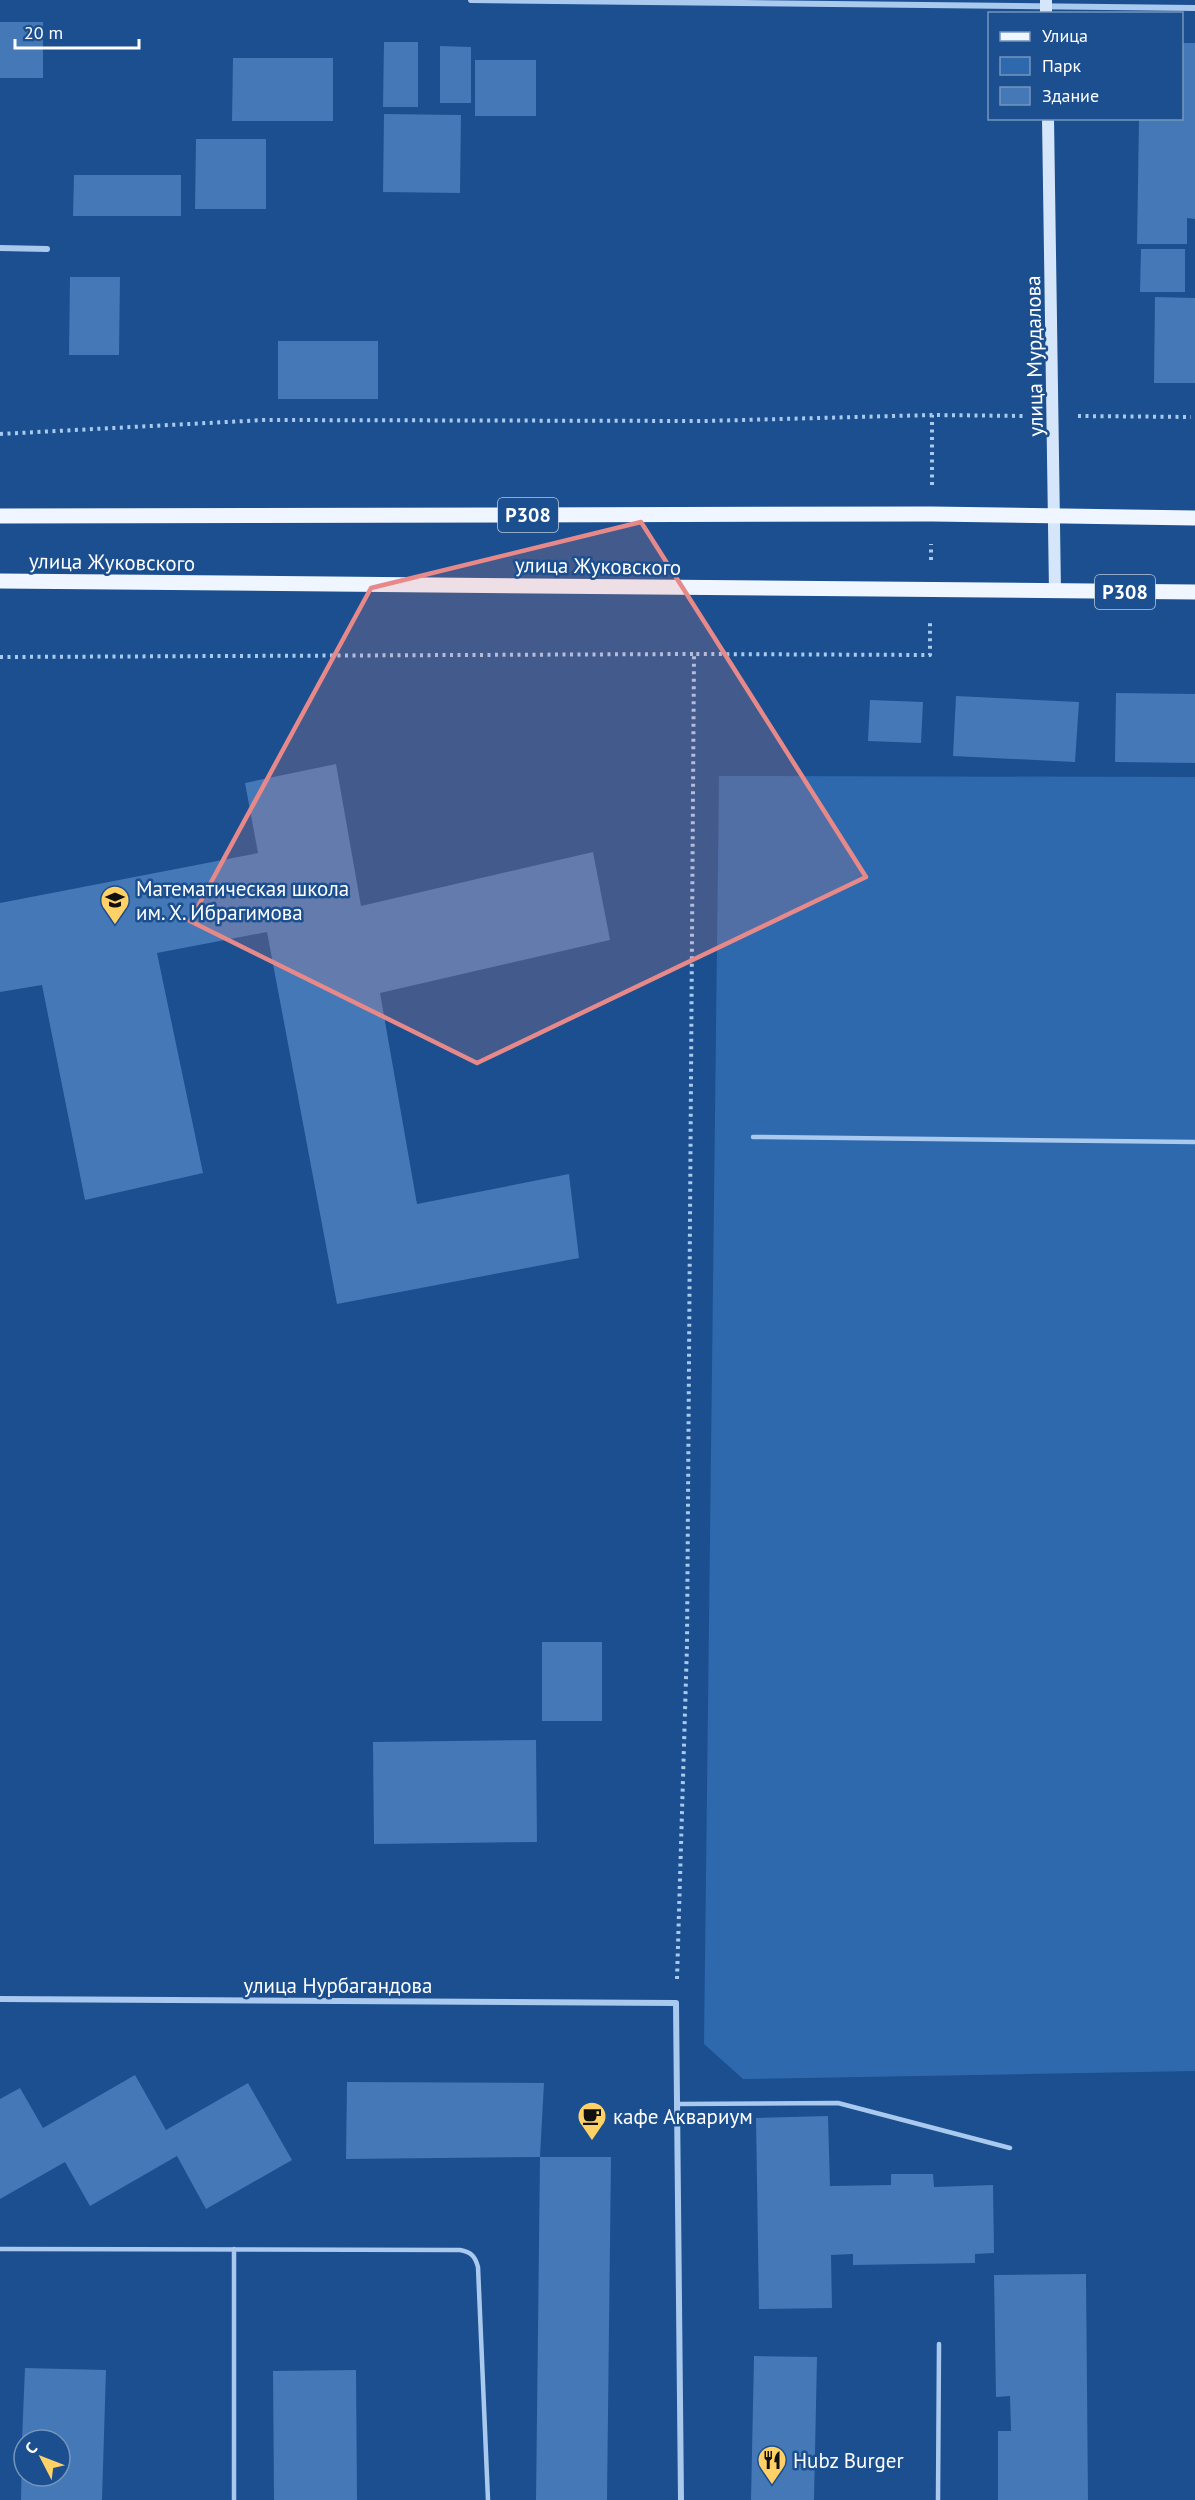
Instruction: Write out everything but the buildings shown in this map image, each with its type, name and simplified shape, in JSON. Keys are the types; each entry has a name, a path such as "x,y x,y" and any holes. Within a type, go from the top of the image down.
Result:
{"main road":[{"name":"P308","path":"0,516 932,514 1195,518"},
{"name":"улица Жуковского","path":"0,581 1195,592"}],"street":[{"path":"471,0 1195,8"},
{"name":"улица Мурдалова","path":"1048,120 1056,515 1055,592"},
{"path":"0,248 48,249"},
{"name":"улица Нурбагандова","path":"0,1999 676,2003"},
{"path":"676,2003 681,2500"}],"lane":[{"path":"753,1137 1195,1142"},
{"path":"677,2104 838,2103 1011,2148"},
{"path":"0,2249 460,2250 469,2252 475,2258 478,2267 488,2500"},
{"path":"234,2249 234,2500"},
{"path":"938,2500 939,2344"}],"path":[{"path":"0,657 930,655 932,415"},
{"path":"0,434 264,420 705,421 932,415 1191,417"},
{"path":"676,2003 687,1645 694,654"}],"highlighted area":[{"path":"641,522 866,877 477,1063 190,921 371,588"}],"green space":[{"path":"719,776 1195,777 1195,2071 743,2079 704,2044"}],"place":[{"name":"Математическая школа им. Х. Ибрагимова","path":"115,926"},
{"name":"кафе Аквариум","path":"592,2142"},
{"name":"Hubz Burger","path":"772,2486"}]}
